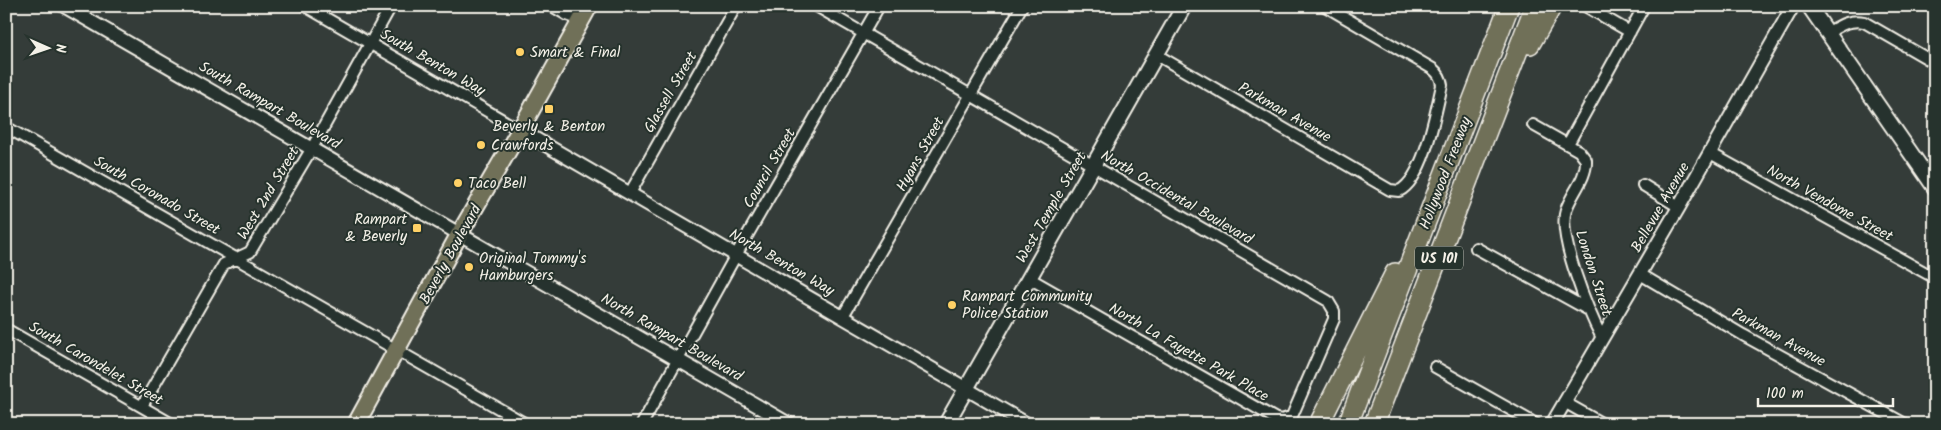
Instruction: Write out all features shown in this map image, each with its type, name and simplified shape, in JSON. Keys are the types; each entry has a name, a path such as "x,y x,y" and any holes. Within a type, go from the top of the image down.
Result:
{"highway":[{"name":"Hollywood Freeway","path":"1348,424 1509,6"},
{"name":"Hollywood Freeway","path":"1374,424 1503,93 1542,9"},
{"path":"1319,424 1437,193"}],"main road":[{"name":"West Temple Street","path":"946,424 1184,6"},
{"path":"1809,6 1935,188"},
{"name":"Beverly Boulevard","path":"356,424 585,10"}],"street":[{"name":"South Rampart Boulevard","path":"64,6 460,233"},
{"name":"South Benton Way","path":"305,6 520,130"},
{"name":"West 2nd Street","path":"142,406 224,264 250,252 312,148 391,6"},
{"path":"552,6 567,15 585,10"},
{"name":"Glassell Street","path":"630,193 736,6"},
{"name":"North Occidental Boulevard","path":"816,6 1328,301 1334,315 1333,322 1292,416 1283,420"},
{"name":"Council Street","path":"642,424 736,255 879,6"},
{"name":"Hyans Street","path":"843,316 1022,6"},
{"name":"Parkman Avenue","path":"1157,55 1390,190 1399,191 1408,185 1424,155 1442,85 1439,73 1325,6"},
{"path":"1585,6 1630,32"},
{"path":"1533,125 1568,144 1644,6"},
{"name":"Bellevue Avenue","path":"1552,424 1710,153 1793,6"},
{"path":"1827,33 1843,23 1864,22 1935,63"},
{"name":"South Coronado Street","path":"6,127 526,424"},
{"name":"North Benton Way","path":"520,130 1027,424"},
{"name":"London Street","path":"1568,144 1582,153 1586,160 1585,169 1566,210 1563,228 1587,309 1602,338"},
{"name":"North Vendome Street","path":"1710,153 1935,278"},
{"path":"1643,184 1679,206"},
{"name":"North Rampart Boulevard","path":"460,233 789,424"},
{"path":"1476,248 1587,309"},
{"name":"Parkman Avenue","path":"1640,274 1742,335 1906,424"},
{"name":"North La Fayette Park Place","path":"1029,278 1276,419 1283,420"},
{"name":"South Carondelet Street","path":"6,329 172,424"},
{"path":"1435,367 1536,424"},
{"path":"1564,402 1603,424"}],"place":[{"name":"Smart & Final","path":"520,52"},
{"name":"Beverly & Benton","path":"549,109"},
{"name":"Crawfords","path":"481,145"},
{"name":"Taco Bell","path":"458,183"},
{"name":"Rampart & Beverly","path":"417,228"},
{"name":"Original Tommy's Hamburgers","path":"469,267"},
{"name":"Rampart Community Police Station","path":"952,305"}]}
